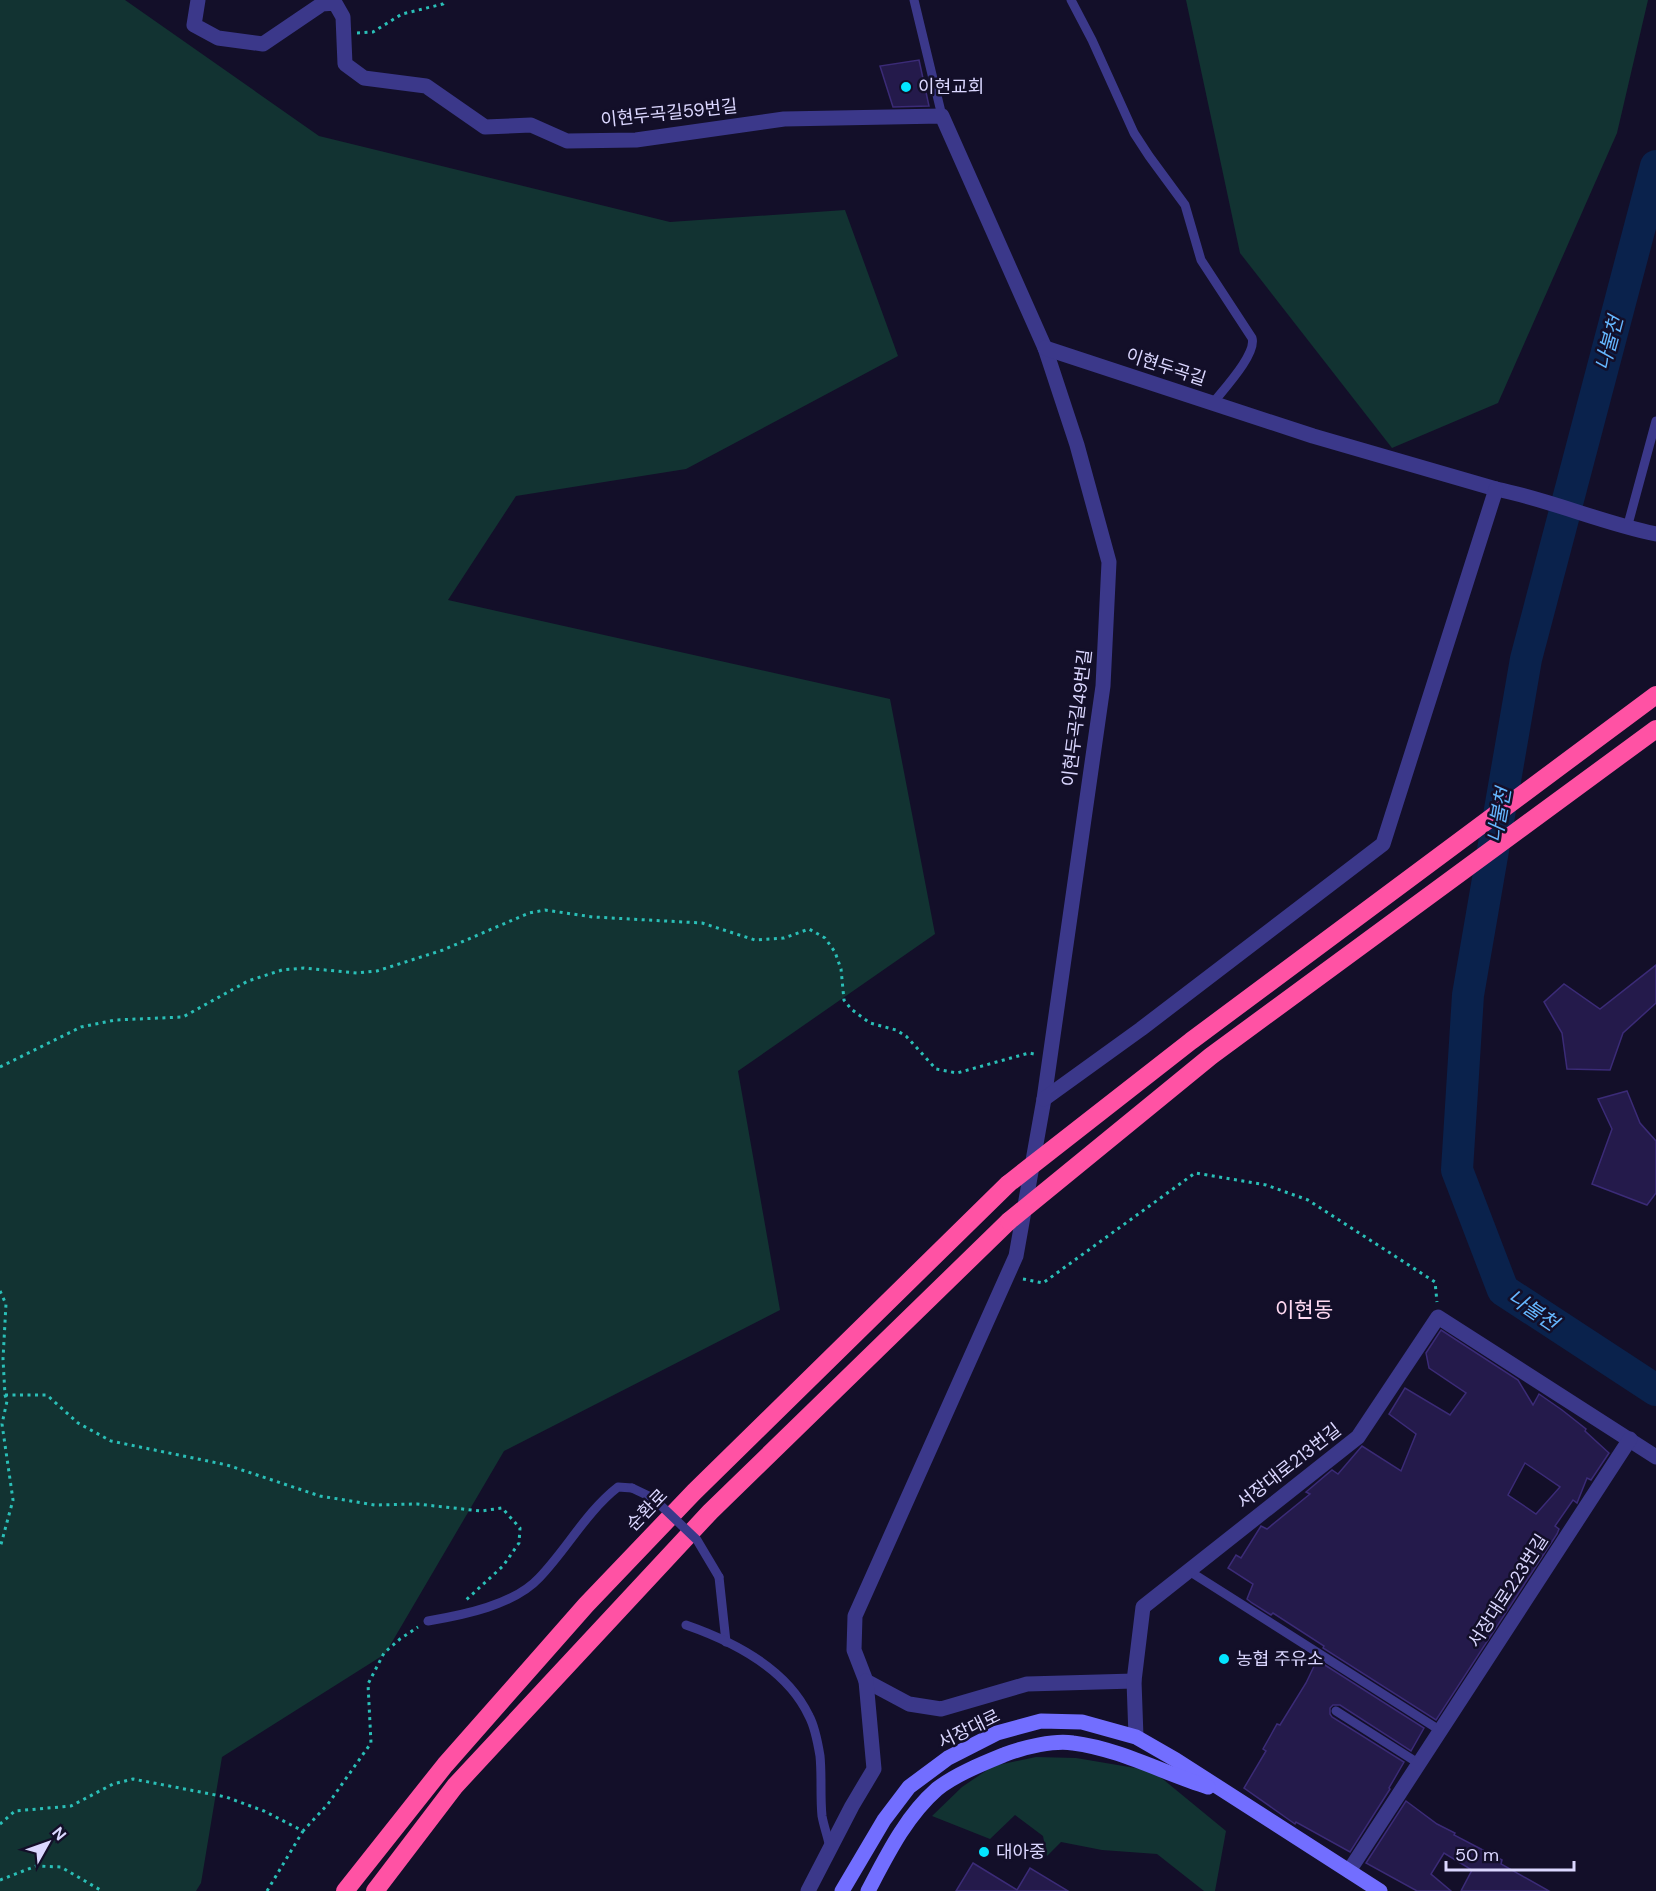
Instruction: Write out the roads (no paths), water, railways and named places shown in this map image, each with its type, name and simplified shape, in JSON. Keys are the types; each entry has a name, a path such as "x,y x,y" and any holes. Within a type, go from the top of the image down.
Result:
{"highway":[{"name":"순환로","path":"345,1891 445,1765 586,1605 693,1492 1008,1184 1191,1041 1656,695"},
{"path":"375,1891 455,1786 710,1512 1010,1221 1211,1056 1656,729"}],"street":[{"name":"이현두곡길59번길","path":"198,0 194,25 218,38 263,44 322,4 335,3 343,17 345,64 364,78 426,86 484,127 531,125 567,141 636,140 784,119 942,116"},
{"path":"942,116 1045,348"},
{"name":"이현두곡길","path":"1045,348 1313,436 1517,494 1623,528"},
{"name":"이현두곡길49번길","path":"808,1891 874,1769 866,1681 854,1650 855,1616 1016,1256 1044,1099 1103,686 1109,562 1077,445 1045,348"},
{"path":"1044,1099 1141,1029 1383,844 1496,489"},
{"path":"1623,528 1656,534"},
{"name":"서장대로213번길","path":"1136,1737 1134,1682 1143,1607 1358,1437 1438,1317 1630,1439"},
{"path":"1630,1439 1656,1457"},
{"name":"서장대로223번길","path":"1349,1871 1630,1439"},
{"path":"866,1681 909,1704 941,1709 1027,1683 1134,1682"},
{"name":"서장대로","path":"842,1891 884,1820 909,1787 948,1758 997,1733 1041,1721 1082,1722 1136,1737 1380,1891"},
{"name":"서장대로","path":"868,1891 902,1829 938,1789 979,1765 1025,1747 1071,1742 1117,1752 1169,1774 1230,1795"}],"lane":[{"path":"915,0 942,116"},
{"path":"1071,0 1092,40 1134,133 1185,205 1202,260 1252,338 1253,348 1248,357 1213,403"},
{"path":"1623,528 1656,422"},
{"path":"428,1621 457,1616 512,1598 538,1580 602,1499 618,1487 632,1488 653,1498 698,1540 719,1577 726,1642"},
{"path":"1189,1570 1441,1731"},
{"path":"686,1625 726,1642 765,1667 790,1687 810,1716 820,1756 822,1817 830,1848"},
{"path":"1336,1711 1418,1763"}],"waterway":[{"name":"나불천","path":"1656,166 1526,659 1468,995 1457,1170 1503,1290 1656,1390"}],"place":[{"name":"이현교회","path":"906,87"},
{"name":"농협 주유소","path":"1224,1659"},
{"name":"대아중","path":"984,1852"}],"district":[{"name":"이현동","path":"1304,1310"}]}
